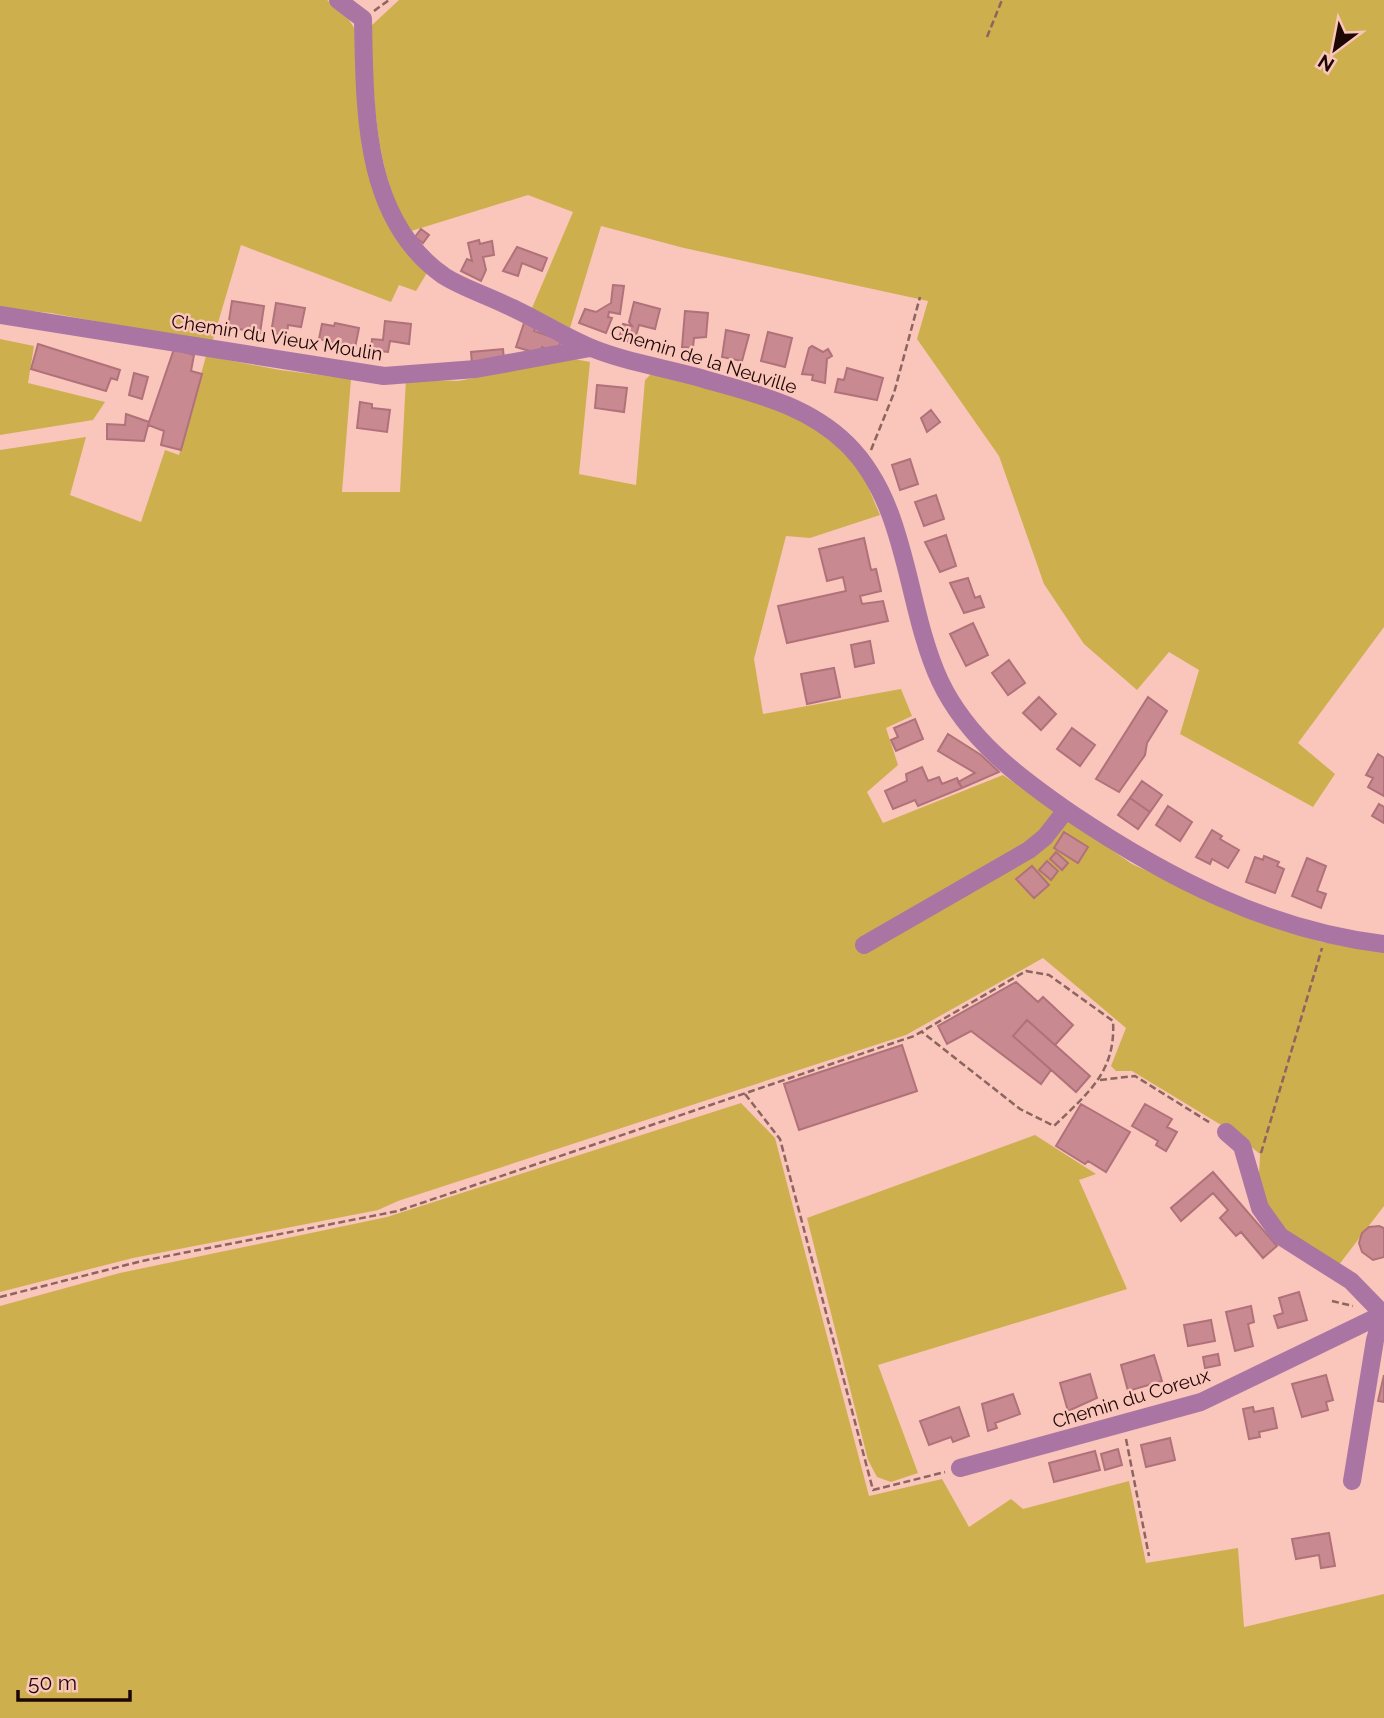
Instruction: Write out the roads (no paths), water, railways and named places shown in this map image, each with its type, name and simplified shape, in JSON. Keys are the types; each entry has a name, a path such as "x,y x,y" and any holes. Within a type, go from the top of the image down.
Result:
{"street":[{"name":"Chemin de la Neuville","path":"338,0 363,19 365,111 372,152 385,196 405,237 423,259 447,278 590,348 785,402 828,427 863,464 890,516 924,640 941,683 981,741 1010,770 1066,810 1182,881 1325,935 1384,944"},
{"name":"Chemin du Vieux Moulin","path":"0,315 384,376 476,369 590,348"},
{"path":"864,946 1029,850 1066,810"},
{"path":"1226,1132 1242,1146 1261,1208 1280,1236 1351,1281 1383,1315 1370,1364 1352,1481"},
{"name":"Chemin du Coreux","path":"960,1468 1201,1402 1383,1315"}]}
